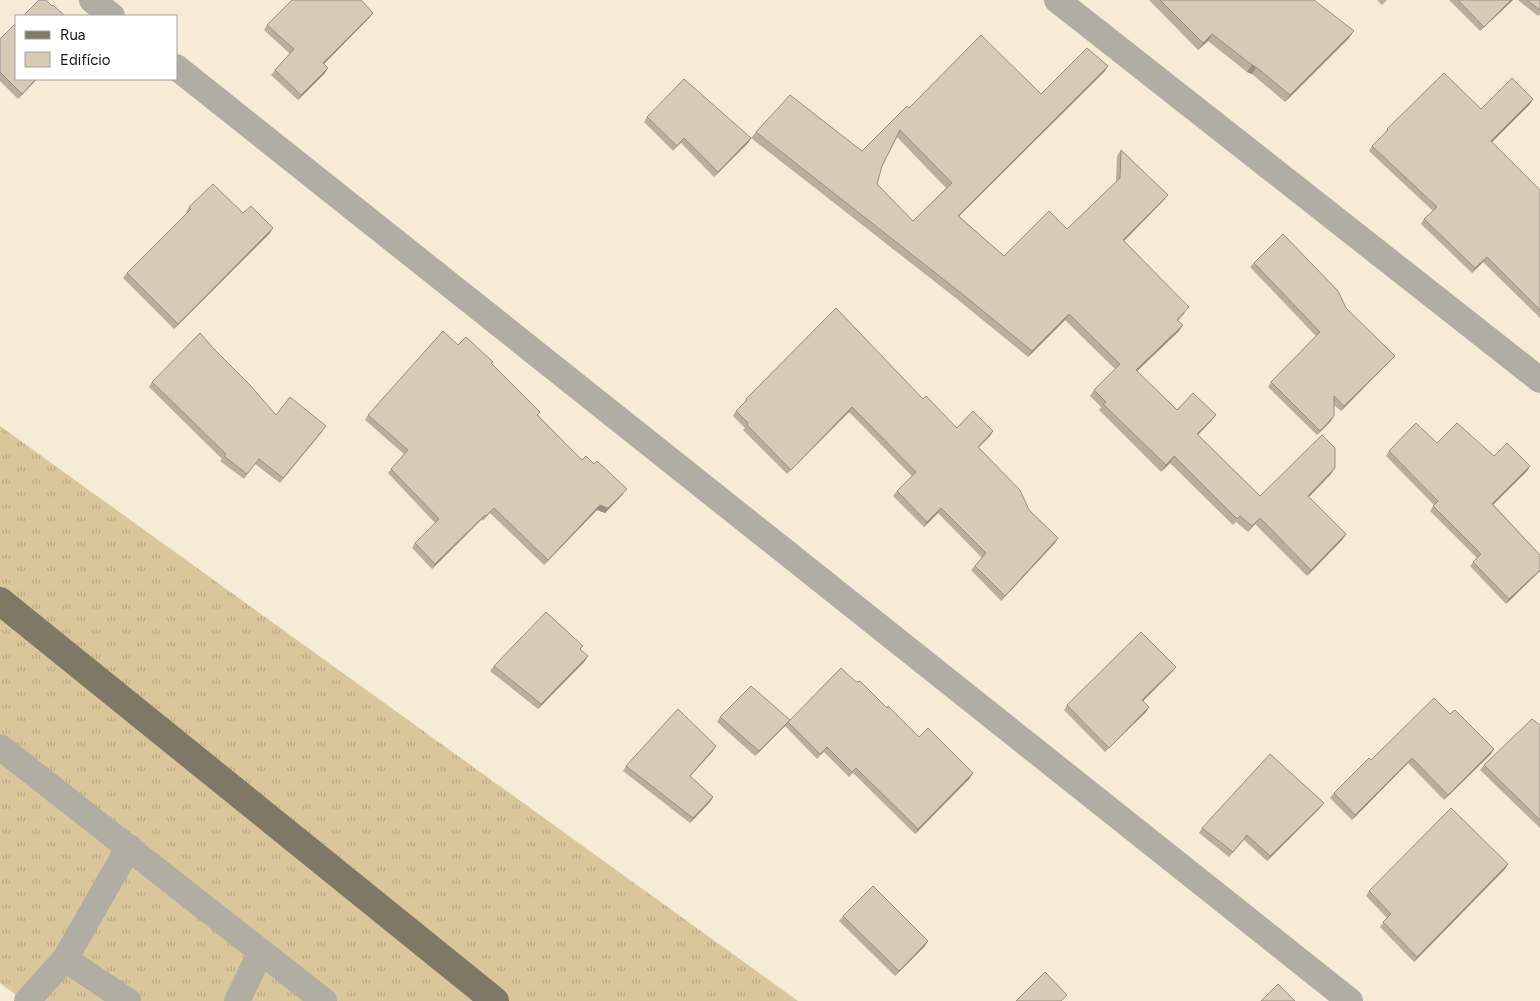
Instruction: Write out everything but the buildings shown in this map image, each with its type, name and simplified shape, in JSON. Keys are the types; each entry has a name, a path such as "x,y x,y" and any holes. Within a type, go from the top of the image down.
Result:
{"main road":[{"path":"0,601 496,1001"}],"street":[{"path":"92,0 111,15"},
{"path":"1058,0 1540,380"},
{"path":"178,69 1350,1001"},
{"path":"0,747 324,1001"},
{"path":"27,1001 65,959 129,848"},
{"path":"237,1001 261,952"},
{"path":"65,959 128,1001"}],"green space":[{"path":"0,426 798,1001 24,1001 0,983"}]}
